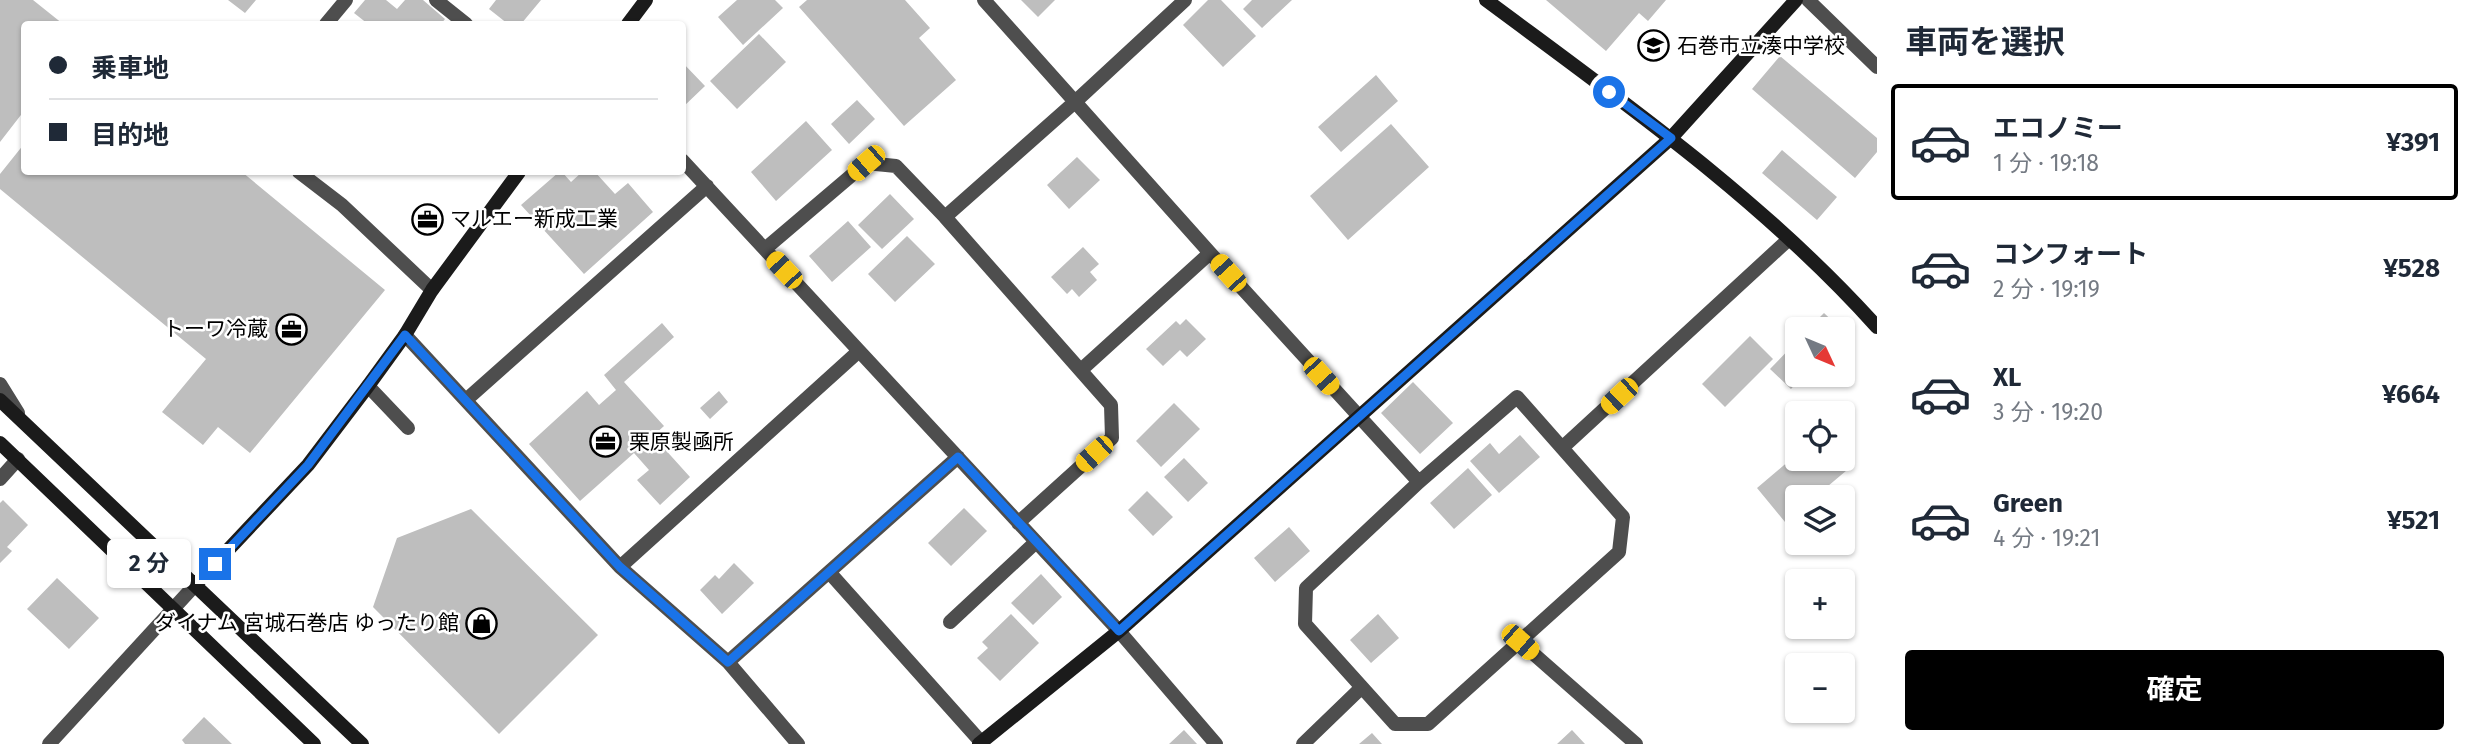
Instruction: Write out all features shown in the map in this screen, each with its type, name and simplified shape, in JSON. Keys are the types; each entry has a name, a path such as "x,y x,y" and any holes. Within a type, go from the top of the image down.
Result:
{"street":[{"path":"328,21 346,0"},
{"path":"436,0 462,21"},
{"path":"630,21 646,0"},
{"path":"984,0 1419,482"},
{"path":"945,217 1185,0"},
{"path":"1486,0 1671,138 1789,239 1877,327"},
{"path":"828,572 980,743 1119,631 1671,138 1796,0"},
{"path":"1808,0 1877,67"},
{"path":"765,249 866,163 896,166 945,217 1111,405 1112,438 1018,523"},
{"path":"686,164 1119,631 1216,744"},
{"path":"303,175 342,205 432,290"},
{"path":"49,744 308,465 405,335 432,290 517,175"},
{"path":"466,400 707,186"},
{"path":"1562,448 1789,239"},
{"path":"1081,370 1210,253"},
{"path":"405,335 620,567 728,662 799,744"},
{"path":"620,567 859,351"},
{"path":"0,384 24,422"},
{"path":"368,386 408,428"},
{"path":"1517,397 1623,517 1619,552 1520,642 1428,724 1395,724 1305,624 1306,589 1419,482 1517,397"},
{"path":"0,400 362,744"},
{"path":"0,443 314,744"},
{"path":"728,662 958,457"},
{"path":"0,479 18,459"},
{"path":"950,622 1036,542"},
{"path":"1520,642 1636,744"},
{"path":"1303,744 1361,688"}],"building":[{"path":"0,0 33,0 59,21 21,21 21,115 0,142"},
{"path":"228,0 256,0 245,13"},
{"path":"365,0 386,0 397,9 405,0 423,0 445,19 364,21 354,13"},
{"path":"496,0 541,0 524,21 504,21 489,9"},
{"path":"737,0 775,0 783,8 743,45 718,17"},
{"path":"807,0 905,0 930,28 919,38 956,80 904,126 799,7"},
{"path":"1021,0 1055,0 1038,17"},
{"path":"1208,0 1221,0 1256,36 1223,67 1183,25"},
{"path":"1252,0 1292,0 1262,28 1243,9"},
{"path":"1546,0 1666,0 1648,21 1639,13 1606,51"},
{"path":"759,34 786,62 737,109 710,81"},
{"path":"1780,56 1877,138 1877,152 1855,178 1752,89"},
{"path":"686,66 705,86 686,104"},
{"path":"1376,75 1398,101 1341,152 1318,127"},
{"path":"857,100 875,119 849,144 831,124"},
{"path":"806,121 832,150 776,201 751,172"},
{"path":"1391,124 1429,167 1348,240 1310,196"},
{"path":"21,148 21,175 246,175 385,290 250,453 218,427 203,445 162,412 206,359 0,189 0,174"},
{"path":"1782,150 1837,197 1817,220 1762,173"},
{"path":"1077,157 1100,180 1069,209 1047,185"},
{"path":"556,175 565,175 571,182 579,175 598,175 615,194 628,183 653,212 584,274 521,205"},
{"path":"890,194 914,219 882,249 858,225"},
{"path":"848,221 871,247 832,282 809,256"},
{"path":"907,236 935,264 895,302 868,274"},
{"path":"1083,247 1099,264 1090,272 1097,280 1079,297 1072,289 1067,294 1051,277"},
{"path":"1186,319 1206,339 1187,357 1180,350 1163,366 1146,349 1176,321 1180,325"},
{"path":"662,323 674,337 624,382 664,426 653,436 690,477 660,505 637,480 649,470 634,453 580,501 529,444 587,391 599,405 616,390 604,375"},
{"path":"1750,336 1773,359 1725,407 1702,384"},
{"path":"1785,353 1785,383 1770,369"},
{"path":"1413,382 1453,423 1420,454 1381,413"},
{"path":"719,391 728,402 710,419 700,408"},
{"path":"1174,403 1200,429 1161,467 1136,441"},
{"path":"1520,435 1540,457 1499,493 1470,461 1490,443 1499,454"},
{"path":"1184,458 1208,483 1188,502 1164,477"},
{"path":"1785,464 1785,471 1846,471 1829,485 1785,485 1785,522 1757,488"},
{"path":"1468,468 1492,495 1454,529 1430,503"},
{"path":"1147,491 1173,517 1153,536 1128,510"},
{"path":"3,500 28,525 7,547 12,551 0,563 0,503"},
{"path":"964,508 987,531 951,566 928,543"},
{"path":"471,509 598,635 499,734 373,607 397,538"},
{"path":"1289,527 1310,551 1275,582 1254,558"},
{"path":"734,563 754,583 722,614 700,590 715,575 719,579"},
{"path":"1041,574 1062,597 1033,625 1011,603"},
{"path":"57,578 99,618 69,649 27,609"},
{"path":"1011,614 1039,643 1000,681 977,658 988,648 982,642"},
{"path":"1378,614 1399,638 1371,663 1350,640"},
{"path":"204,717 232,744 185,744 182,740"},
{"path":"1184,730 1197,744 1169,744"},
{"path":"1572,730 1585,744 1557,744"},
{"path":"1372,733 1382,744 1359,744"}],"place":[{"name":"石巻市立湊中学校","path":"1654,46"},
{"name":"マルエー新成工業","path":"427,219"},
{"name":"トーワ冷蔵","path":"291,329"},
{"name":"栗原製凾所","path":"606,442"},
{"name":"ダイナム 宮城石巻店 ゆったり館","path":"482,623"}],"route":[{"path":"215,564 308,465 405,335 620,567 728,662 958,457 1119,631 1671,138 1609,92"}]}
